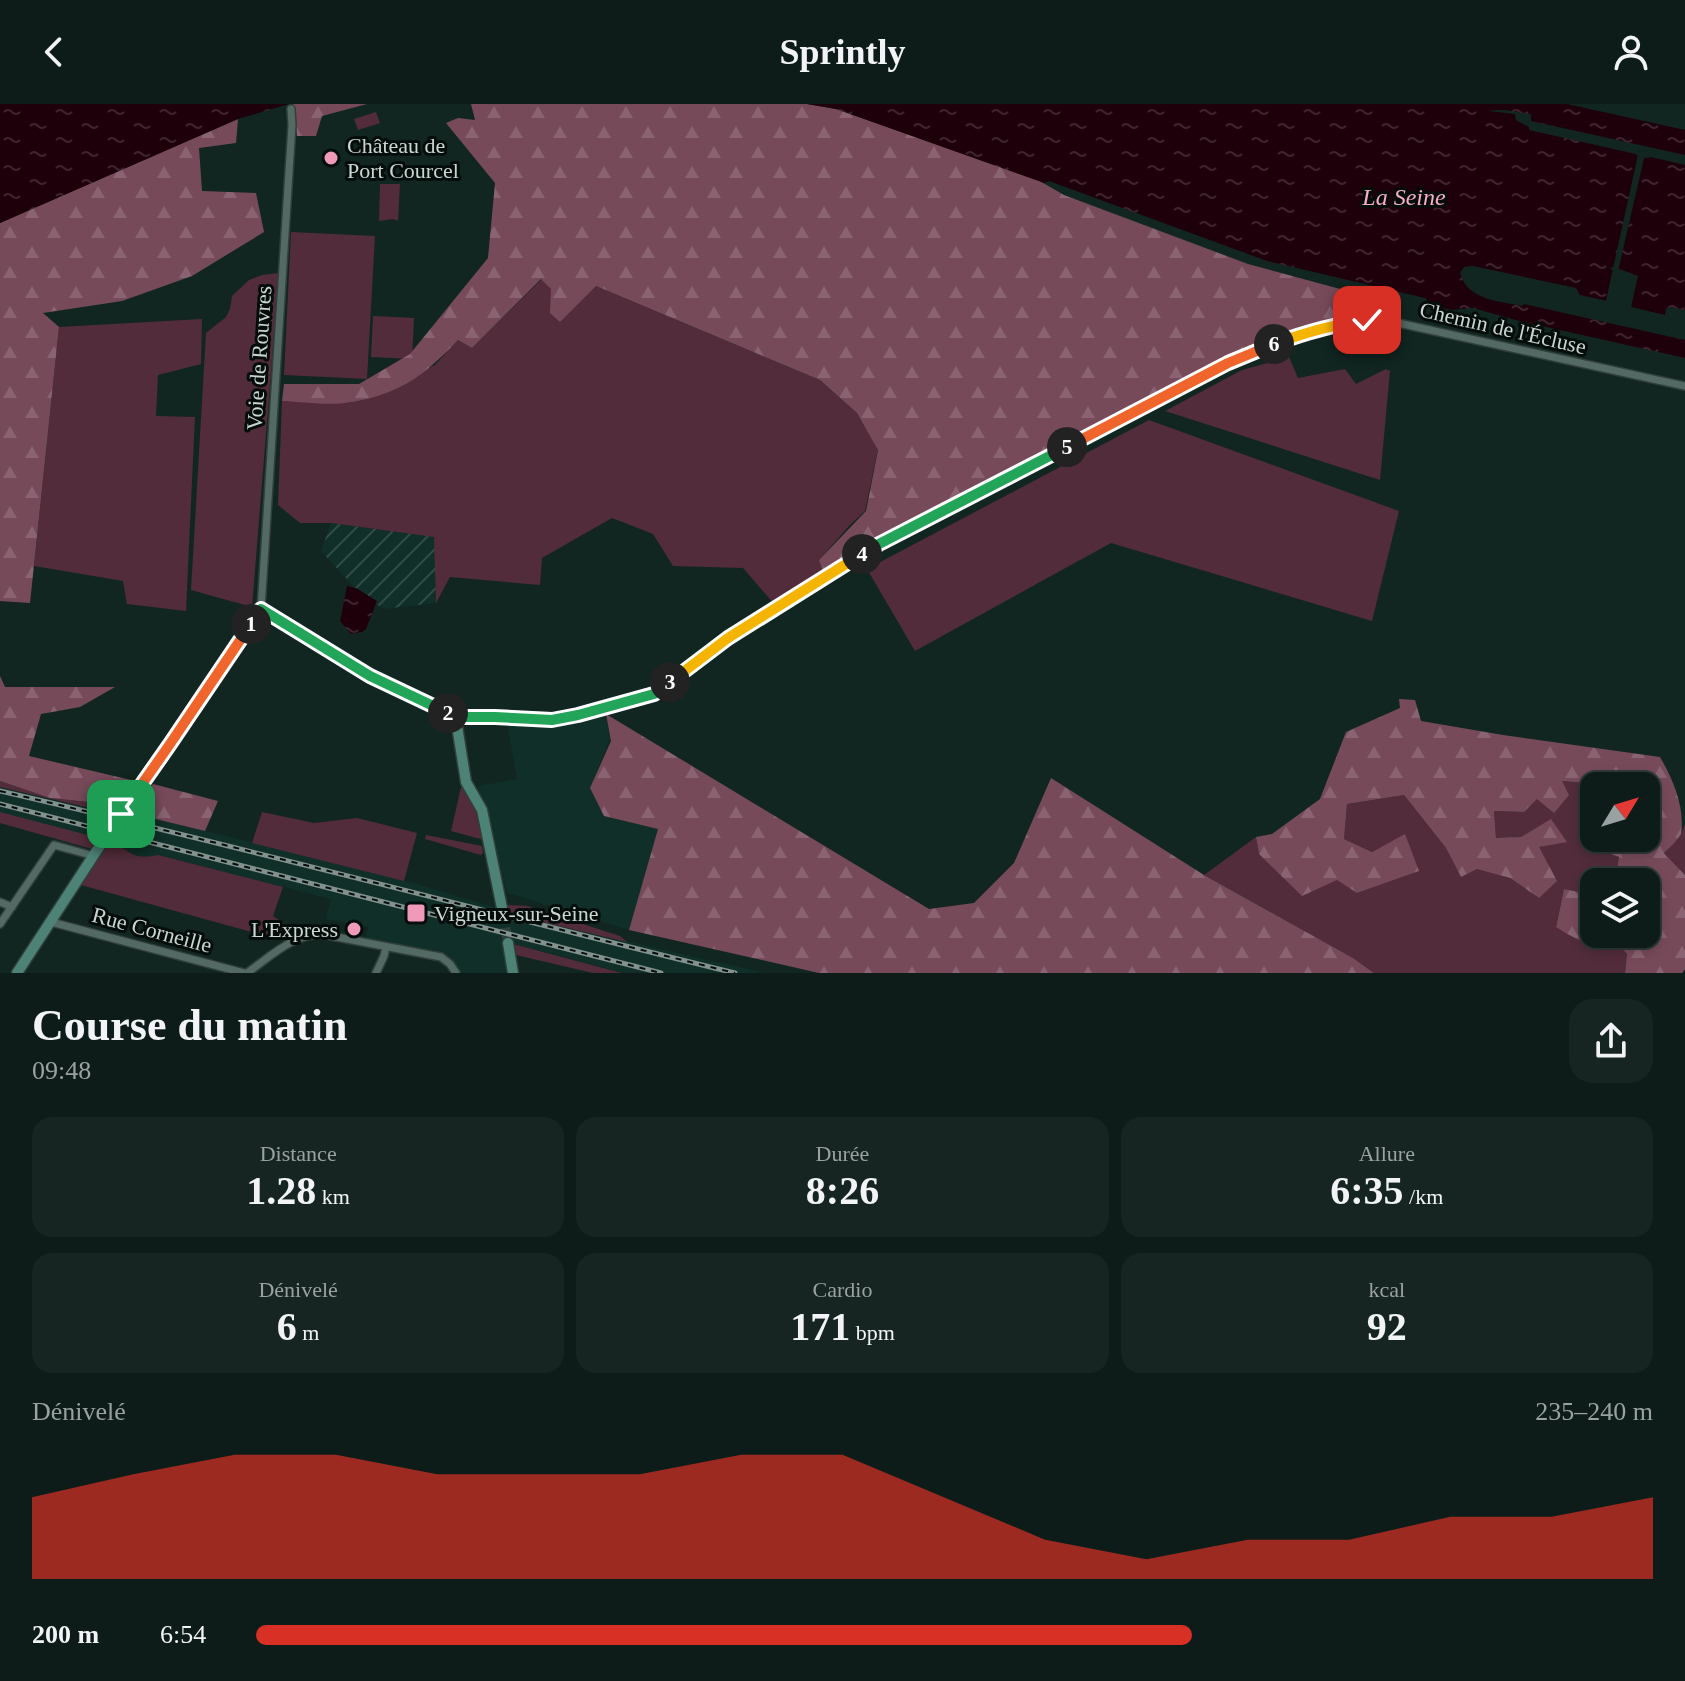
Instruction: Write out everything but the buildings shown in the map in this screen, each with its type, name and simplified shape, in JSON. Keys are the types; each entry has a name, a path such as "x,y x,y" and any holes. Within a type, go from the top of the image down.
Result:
{"street":[{"name":"Voie de Rouvres","path":"261,609 291,109"},
{"name":"Chemin de l'Écluse","path":"452,716 552,720 654,694 728,638 879,544 1228,363 1316,330 1367,320 1389,321 1685,386"},
{"path":"121,814 261,609 370,676 452,716 457,726 466,782 482,810 503,913"},
{"path":"17,973 103,841"},
{"path":"0,924 54,845 94,856"},
{"path":"0,902 12,907"},
{"name":"Rue Corneille","path":"51,922 246,973"},
{"path":"246,973 294,940 310,934 441,957 456,973"},
{"path":"508,943 512,969"},
{"path":"376,973 386,947"}],"shaded area":[{"path":"376,112 380,123 358,130 354,119"},
{"path":"380,184 400,184 398,221 379,221"},
{"path":"291,232 375,236 367,379 284,375"},
{"path":"279,273 252,607 191,590 206,333 226,317 232,296 249,280"},
{"path":"542,279 551,289 551,313 596,286 820,380 857,413 878,449 865,511 819,560 823,572 775,605 743,568 673,566 653,534 612,518 542,558 540,585 450,577 436,603 434,537 331,523 300,523 278,505 282,401 349,403 435,365 458,340 472,348"},
{"path":"373,316 414,318 412,359 371,357"},
{"path":"202,319 201,364 158,375 156,416 195,417 186,611 127,604 123,581 34,566 59,327"},
{"path":"1289,357 1298,378 1345,369 1356,384 1386,369 1390,371 1380,480 1165,411 1242,370"},
{"path":"1149,420 1399,511 1372,621 1111,543 915,651 867,569"},
{"path":"331,523 435,537 436,603 383,609 355,588 321,551"},
{"path":"606,714 610,738 590,789 604,816 658,829 629,930 507,893 478,786 517,779 507,723 557,724"},
{"path":"0,781 50,798 117,805 111,813 0,787"},
{"path":"1561,781 1580,782 1580,852 1605,852 1619,857 1617,868 1580,868 1580,892 1564,889 1556,926 1580,932 1580,948 1622,948 1627,954 1625,973 1374,973 1353,958 1204,875 1256,837 1259,854 1337,879 1357,893 1418,871 1405,835 1372,852 1344,839 1347,804 1404,795 1446,848 1461,877 1477,868 1510,878 1539,898 1538,847 1566,841 1551,820 1521,837 1496,838 1494,811 1524,812"},
{"path":"462,783 478,811 484,840 451,831"},
{"path":"0,787 238,839 417,884 497,908 499,912 765,973 625,973 506,942 508,973 451,973 440,953 366,939 368,927 326,919 331,899 158,855 144,858 111,841 0,823"},
{"path":"0,812 99,838 92,849 0,823"},
{"path":"262,812 314,823 357,818 417,833 404,881 252,843"},
{"path":"1685,825 1685,875 1664,853"},
{"path":"426,835 482,846 483,853 481,855 425,839"},
{"path":"108,840 136,855 158,855 283,887 273,916 295,931 281,940 81,885"},
{"path":"507,905 527,906 620,936 627,942 508,914"},
{"path":"513,944 622,973 593,973 516,955"}],"green space":[{"path":"293,104 367,104 322,116 316,136 297,136"},
{"path":"471,104 807,104 836,109 1038,180 1064,195 1248,264 1388,302 1388,306 1271,343 1206,370 823,572 819,560 866,511 878,450 857,413 820,380 596,286 560,322 550,313 551,289 541,279 472,348 458,340 423,373 384,394 344,403 282,401 284,384 359,384 410,354 488,258 495,183 446,123 458,118 475,120"},
{"path":"238,119 236,143 199,148 202,191 256,193 264,232 192,276 122,301 43,313 59,327 30,603 0,601 0,223"},
{"path":"0,676 5,687 115,687 80,707 41,714 29,756 131,780 117,805 50,798 0,781"},
{"path":"1399,699 1415,700 1421,721 1660,757 1680,804 1681,834 1664,853 1685,875 1685,969 1682,973 1625,973 1627,954 1622,948 1660,948 1660,868 1617,868 1619,857 1605,852 1660,852 1660,772 1580,772 1580,782 1562,781 1569,795 1554,813 1537,799 1524,812 1494,811 1496,838 1521,837 1551,819 1567,842 1539,847 1557,881 1539,898 1510,878 1477,869 1461,877 1446,848 1404,795 1347,804 1344,839 1372,852 1405,834 1419,871 1357,893 1337,880 1302,896 1259,854 1256,837 1272,834 1320,799 1346,732 1400,708"},
{"path":"606,714 929,909 974,903 1014,863 1051,778 1204,875 1353,958 1374,973 819,973 629,930 658,829 604,816 590,788 611,741"},
{"path":"153,784 218,801 205,831 139,815 129,817"},
{"path":"1564,889 1580,892 1580,940 1556,927"}],"water":[{"path":"0,104 289,104 238,119 0,223"},
{"name":"La Seine","path":"807,104 1567,104 1685,130 1685,155 1531,121 1531,114 1489,111 1515,114 1516,120 1529,130 1636,154 1638,157 1685,165 1685,310 1670,307 1665,315 1631,307 1638,276 1614,267 1610,268 1614,272 1607,301 1580,295 1576,288 1473,266 1464,267 1460,273 1469,289 1485,298 1685,340 1685,358 1473,308 1452,310 1433,306 1425,298 1267,261 1049,181 1044,183 836,109"},
{"path":"347,586 377,601 362,632 351,634 340,621"}],"pier":[{"path":"1639,150 1645,154 1611,302 1605,305"}],"tunnel":[{"path":"103,841 121,814"},
{"path":"503,913 508,943"}],"railway":[{"path":"0,791 735,973"},
{"path":"0,804 661,973"}],"place":[{"name":"Château de Port Courcel","path":"331,158"},
{"name":"Vigneux-sur-Seine","path":"416,913"},
{"name":"L'Express","path":"354,929"}],"route":[{"path":"121,814 261,609 370,676 452,716 552,720 578,715 654,694 728,638 879,544 1228,363 1301,334 1367,320"}]}
